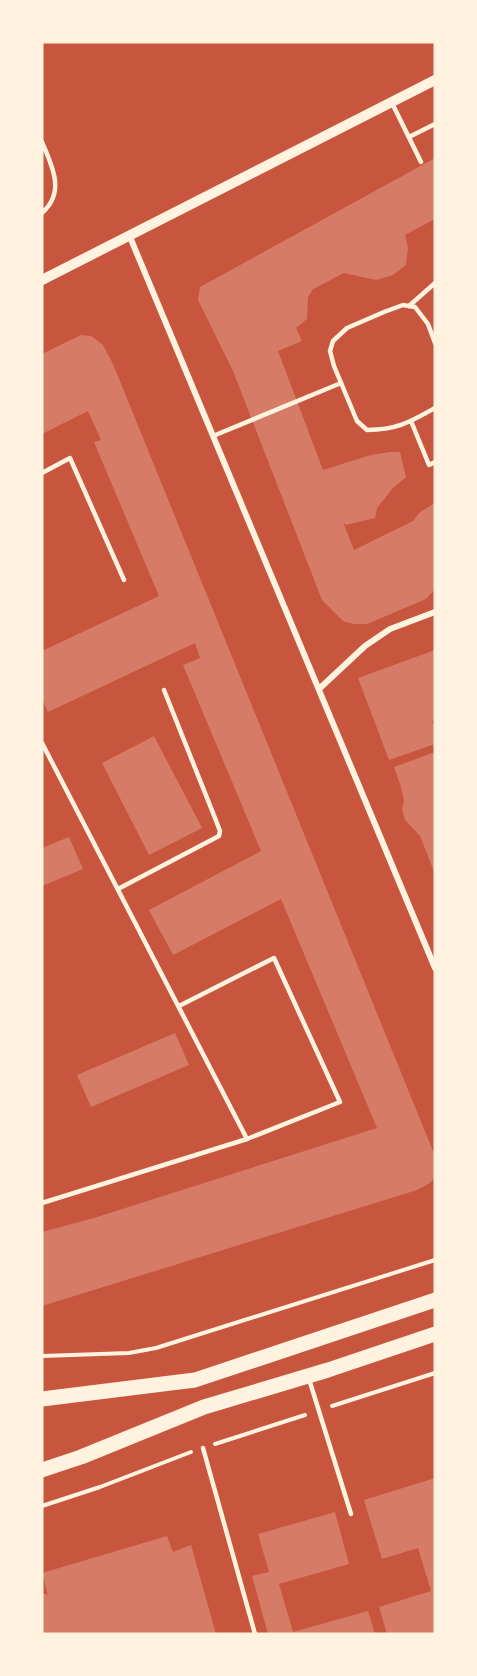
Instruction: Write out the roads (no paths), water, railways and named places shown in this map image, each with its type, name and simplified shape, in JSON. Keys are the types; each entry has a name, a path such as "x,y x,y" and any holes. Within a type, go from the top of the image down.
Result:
{"main road":[{"path":"42,1399 195,1380 435,1300"},
{"path":"42,1470 81,1457 204,1407 435,1334"}],"street":[{"path":"42,280 435,80"},
{"path":"130,237 435,968"},
{"path":"319,689 365,646 390,629 435,612"}],"lane":[{"path":"392,102 421,162"},
{"path":"409,138 435,124"},
{"path":"42,142 53,168 55,196 51,205 42,213"},
{"path":"409,306 435,283"},
{"path":"435,343 428,324 416,307 403,305 347,328 333,341 330,351 357,421 367,430 387,430 411,421 435,408"},
{"path":"213,436 341,383"},
{"path":"411,421 429,465 435,462"},
{"path":"42,473 70,458 124,580"},
{"path":"118,889 219,836 220,831 164,690"},
{"path":"42,742 247,1139"},
{"path":"42,1203 247,1139 340,1102 274,958 178,1006"},
{"path":"308,1376 351,1514"},
{"path":"203,1448 255,1634"}]}
